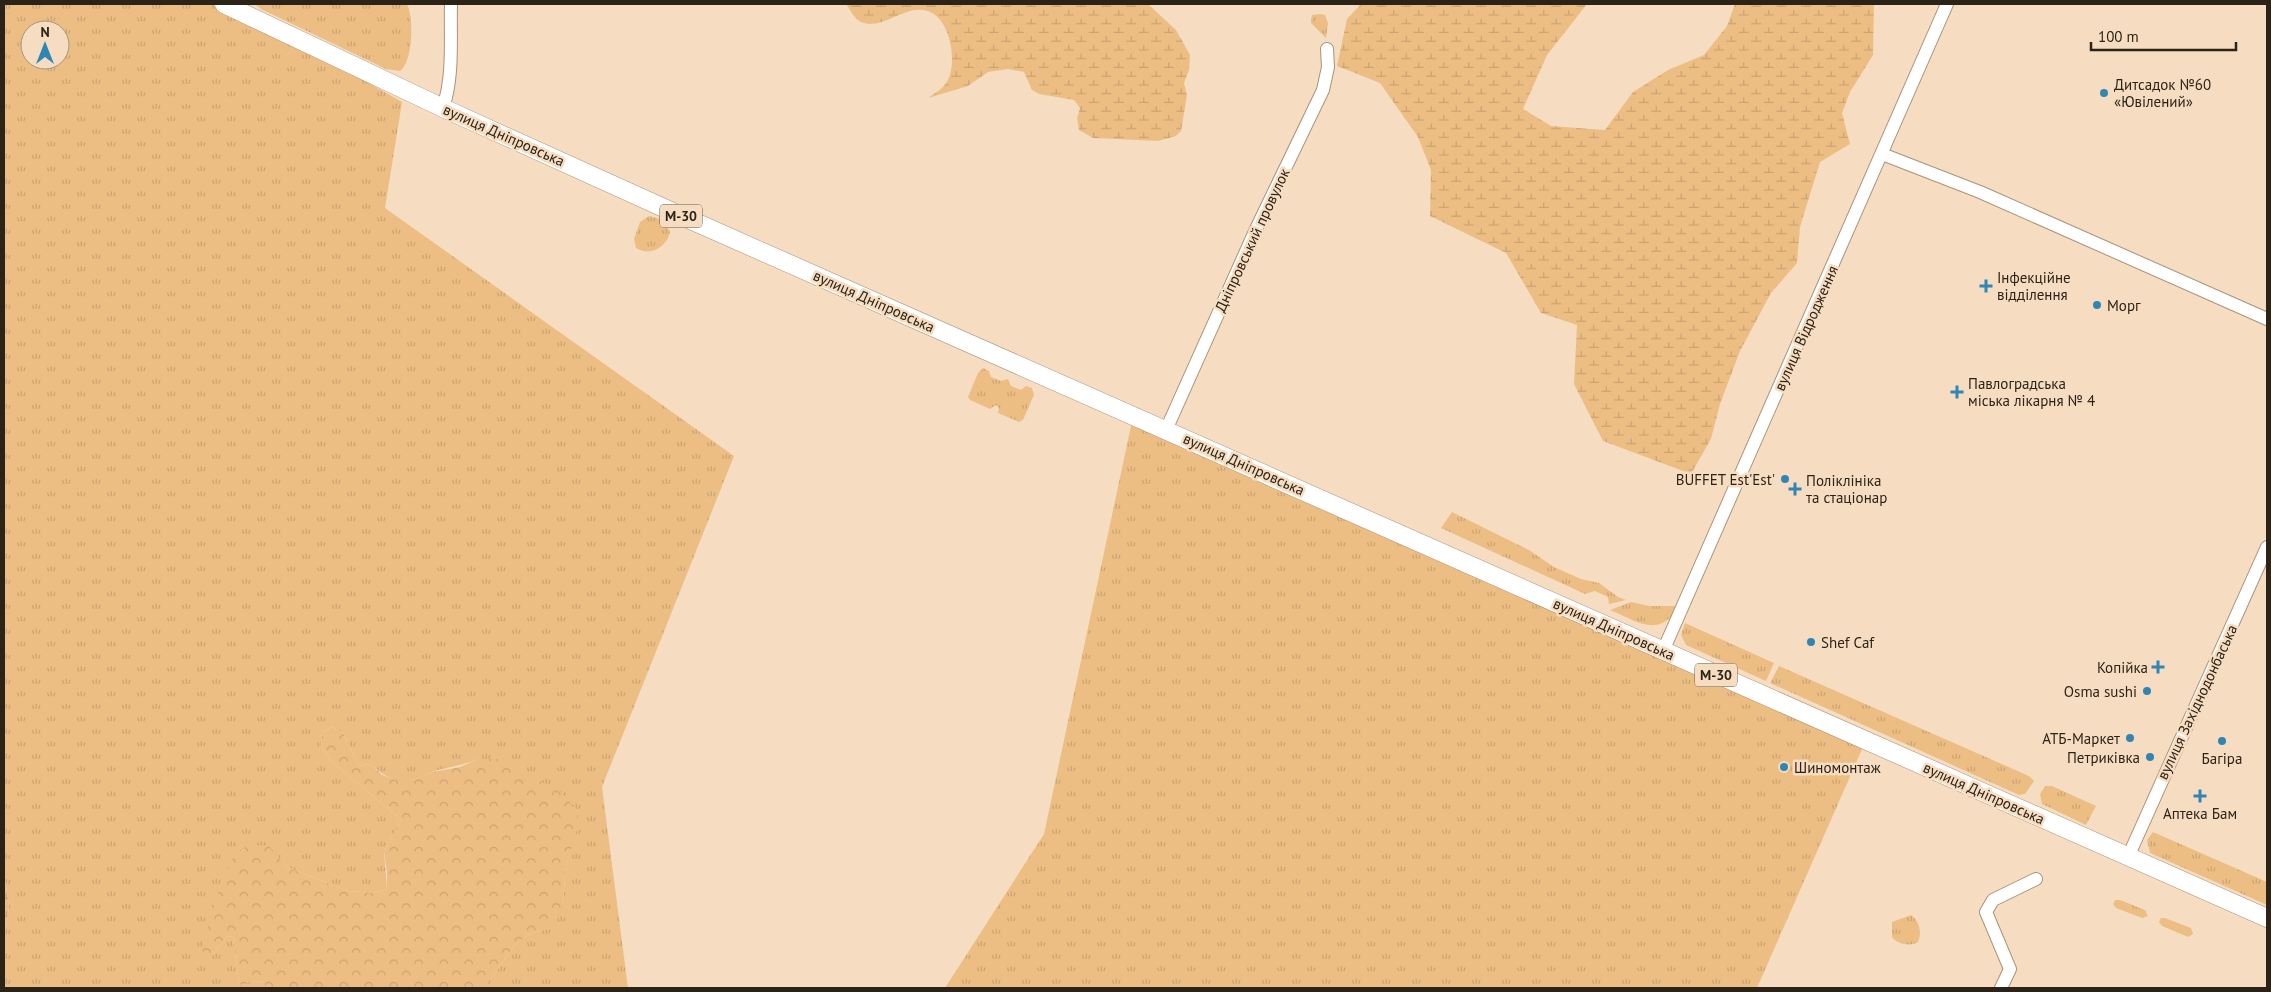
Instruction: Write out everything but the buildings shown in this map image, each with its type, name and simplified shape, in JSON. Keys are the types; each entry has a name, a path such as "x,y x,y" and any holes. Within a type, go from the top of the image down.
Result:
{"highway":[{"name":"вулиця Дніпровська","path":"224,4 443,108 686,218 2267,918"}],"street":[{"path":"443,108 447,95 449,75 451,4"},
{"name":"вулиця Відродження","path":"1663,651 1948,4"},
{"name":"Дніпровський провулок","path":"1166,430 1256,228 1323,90 1328,67 1327,49"},
{"path":"1882,154 1980,192 2267,320"},
{"name":"вулиця Західнодонбаська","path":"2128,857 2267,547"},
{"path":"2001,988 2010,969 1986,912 1993,900 2036,879"}],"green space":[{"path":"4,4 231,4 402,102 385,208 734,456 602,787 628,988 484,988 515,945 529,934 547,929 563,901 566,866 571,847 479,759 434,771 418,778 403,781 397,780 381,773 371,764 359,766 343,733 332,727 322,732 321,746 331,761 402,820 384,851 387,889 374,893 348,891 287,867 268,846 211,957 227,936 233,937 239,984 254,981 265,982 266,988 4,988 4,941 9,906 4,872"},
{"path":"255,4 407,4 411,19 408,59 400,71 386,69 261,9"},
{"path":"846,4 1148,4 1176,30 1190,55 1189,70 1184,83 1187,95 1181,131 1176,136 1158,141 1093,138 1079,130 1077,118 1080,108 1074,100 1039,94 1032,90 1024,72 1008,69 988,72 968,86 928,98 946,83 951,72 952,63 952,53 947,33 937,17 930,12 913,10 880,22 864,23 856,18"},
{"path":"1361,4 1587,4 1547,55 1523,109 1551,126 1605,130 1633,92 1668,70 1704,55 1727,26 1735,4 1874,4 1873,55 1850,92 1842,113 1850,144 1820,162 1800,227 1797,263 1771,293 1740,351 1720,404 1711,439 1691,474 1603,441 1574,384 1577,325 1541,313 1506,253 1430,216 1431,170 1418,137 1380,83 1337,66 1347,19"},
{"path":"1312,15 1325,15 1328,23 1326,38 1311,23"},
{"path":"649,216 664,220 670,232 662,246 652,251 641,251 636,248 634,239 640,222"},
{"path":"983,368 989,371 991,377 1001,381 1008,379 1011,386 1021,390 1026,386 1032,388 1034,395 1023,420 1019,422 998,413 999,408 996,405 990,409 970,400 968,397 978,373"},
{"path":"1134,412 1867,738 1757,988 945,988 1044,834"},
{"path":"1452,512 1529,550 1554,567 1581,579 1599,583 1618,597 1626,600 1609,604 1608,597 1595,591 1585,594 1441,528"},
{"path":"1631,602 1649,606 1680,606 1672,616 1656,625 1639,623 1610,610"},
{"path":"1685,623 1774,663 1766,681 1686,645 1681,635"},
{"path":"1779,666 2029,776 2034,781 2025,794 2019,795 1770,683"},
{"path":"332,727 343,733 359,766 371,764 382,775 396,780 417,779 432,772 460,767 479,759 497,759 561,792 577,811 579,823 566,866 563,901 557,921 547,929 529,934 515,945 484,988 266,988 264,982 254,981 239,985 233,937 227,936 211,957 204,957 202,950 222,882 233,858 246,847 257,845 269,846 287,867 348,891 374,893 387,889 384,851 402,820 331,761 321,746 322,732"},
{"path":"2045,786 2052,786 2096,806 2086,825 2042,804 2040,794"},
{"path":"2153,832 2267,882 2267,905 2150,853 2147,840"},
{"path":"4,872 9,906 4,941"},
{"path":"2115,900 2120,900 2145,910 2148,916 2142,918 2116,908 2113,904"},
{"path":"1911,915 1919,928 1918,942 1915,944 1900,943 1892,937 1892,922"},
{"path":"2161,918 2191,928 2193,934 2188,937 2162,926 2159,922"}],"place":[{"name":"Дитсадок №60 «Ювілений»","path":"2104,93"},
{"name":"Інфекційне відділення","path":"1986,286"},
{"name":"Морг","path":"2097,305"},
{"name":"Павлоградська міська лікарня № 4","path":"1957,392"},
{"name":"BUFFET Est'Est'","path":"1785,479"},
{"name":"Поліклініка та стаціонар","path":"1795,489"},
{"name":"Shef Caf","path":"1811,642"},
{"name":"Копiйка","path":"2158,667"},
{"name":"Osma sushi","path":"2147,691"},
{"name":"АТБ-Маркет","path":"2130,738"},
{"name":"Багiра","path":"2222,741"},
{"name":"Петриківка","path":"2150,757"},
{"name":"Шиномонтаж","path":"1784,767"},
{"name":"Аптека Бам","path":"2200,796"}]}
